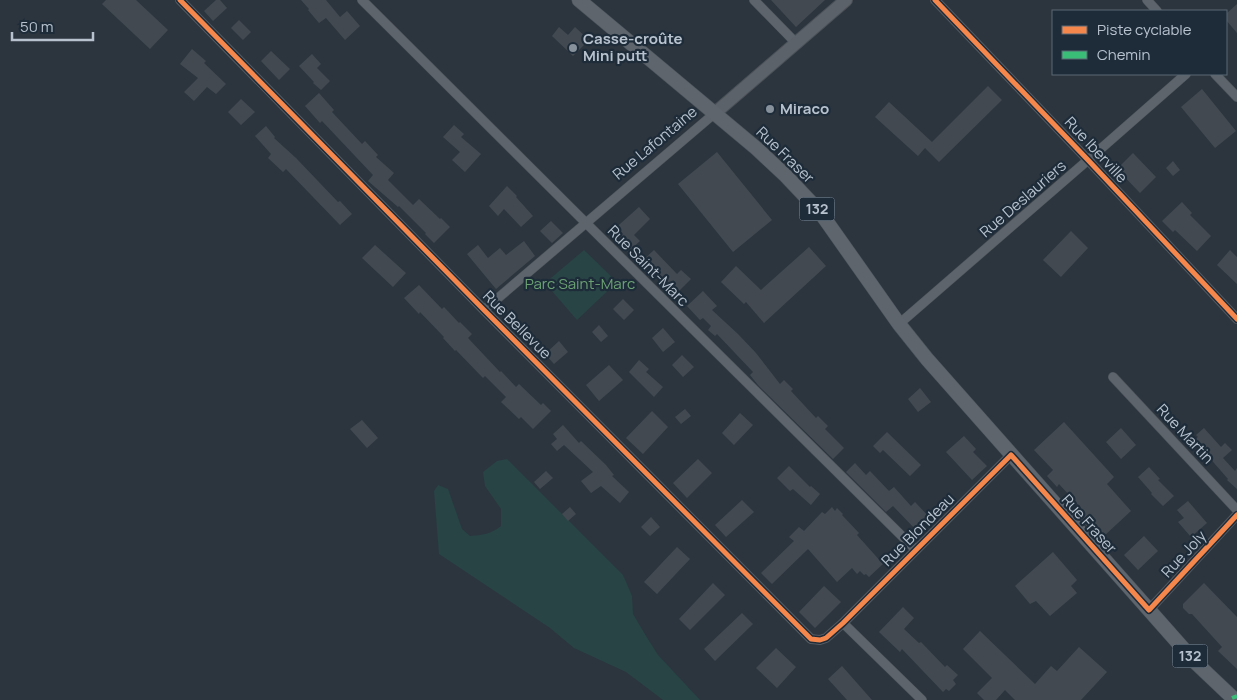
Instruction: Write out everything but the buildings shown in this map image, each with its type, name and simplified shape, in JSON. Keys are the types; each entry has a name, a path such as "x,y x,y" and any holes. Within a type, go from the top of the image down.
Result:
{"main road":[{"name":"Rue Fraser","path":"579,0 756,148 820,212 899,324 933,366 1148,610 1196,663 1234,700"},
{"name":"Rue Lafontaine","path":"715,113 846,0"}],"street":[{"name":"Rue Bellevue","path":"180,0 484,310 811,639 820,640 826,638 843,623"},
{"name":"Rue Saint-Marc","path":"362,0 916,550"},
{"path":"754,0 796,43"},
{"name":"Rue Iberville","path":"935,0 1237,319"},
{"path":"1147,0 1156,10"},
{"name":"Rue Deslauriers","path":"899,324 1185,75"},
{"path":"1216,75 1237,97"},
{"name":"Rue Lafontaine","path":"484,310 715,113"},
{"name":"Rue Martin","path":"1113,377 1237,510"},
{"name":"Rue Blondeau","path":"843,623 1011,455"},
{"name":"Rue Joly","path":"1148,610 1237,516"},
{"path":"843,623 922,700"}],"green space":[{"name":"Parc Saint-Marc","path":"584,250 617,282 577,320 545,283"},
{"path":"507,459 623,575 632,596 633,614 646,636 658,655 700,700 663,700 626,672 574,648 550,628 439,554 434,491 438,485 448,489 462,529 470,536 490,532 501,526 501,509 485,486 483,472 497,461"}],"marked path":[{"path":"1232,698 1237,696"}],"cycle path":[{"path":"180,0 484,310 811,639 820,640 826,638 843,623 1011,455 1149,610 1237,515"},
{"path":"935,0 1237,319"}],"place":[{"name":"Casse-croûte Mini putt","path":"573,48"},
{"name":"Miraco","path":"770,109"}]}
